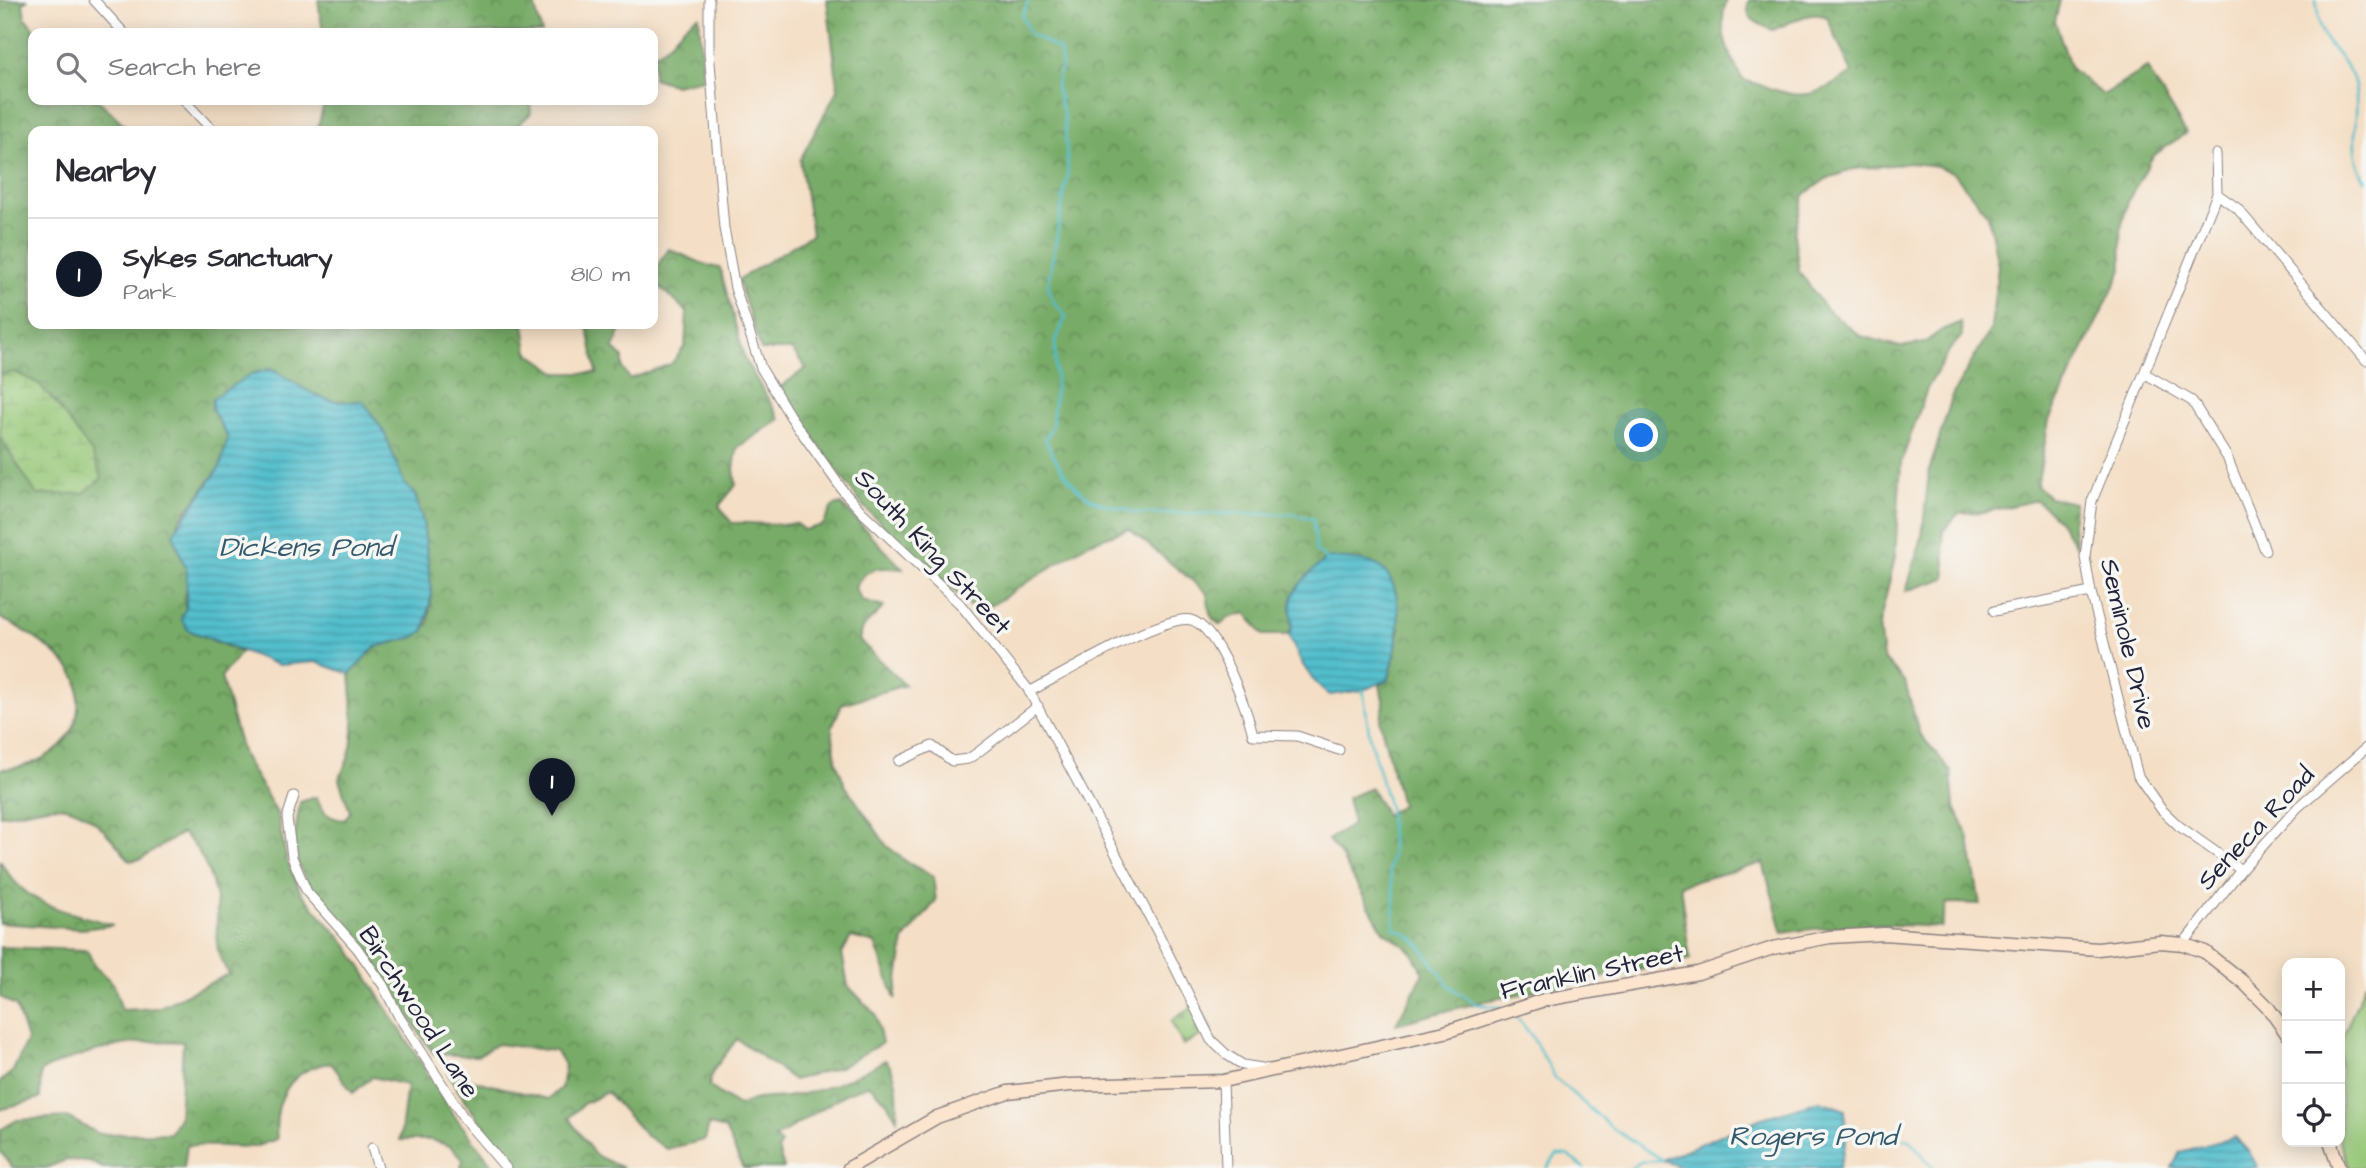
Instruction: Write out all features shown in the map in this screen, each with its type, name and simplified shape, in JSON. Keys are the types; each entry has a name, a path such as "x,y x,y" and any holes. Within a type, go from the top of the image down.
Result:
{"main road":[{"name":"Franklin Street","path":"849,1168 937,1116 1008,1092 1070,1085 1223,1081 1445,1032 1544,1000 1698,973 1773,948 1830,937 1884,934 2098,949 2160,942 2183,944 2214,958 2243,982 2267,1006 2282,1027"},
{"path":"2332,1147 2339,1168"}],"street":[{"path":"94,0 119,28"},
{"name":"South King Street","path":"709,0 709,51 724,228 735,288 761,368 783,405 844,492 876,526 960,604 1029,692 1212,1040 1227,1055 1243,1065 1268,1069"},
{"path":"189,105 208,126"},
{"path":"2216,155 2217,194 2237,208 2366,360"},
{"name":"Seminole Drive","path":"2217,194 2092,501 2085,557 2091,592 2138,776 2155,802 2179,826 2241,870"},
{"path":"2144,373 2192,401 2227,457 2265,550"},
{"path":"1994,611 2091,592"},
{"path":"1029,692 1136,636 1168,622 1187,619 1201,623 1213,637 1249,715 1253,735 1290,735 1339,750"},
{"path":"900,761 932,746 951,761 968,759 1038,706"},
{"name":"Seneca Road","path":"2183,944 2241,870 2298,807 2366,748"},
{"name":"Birchwood Lane","path":"294,796 287,818 292,857 307,892 357,948 383,985 398,1015 465,1120 506,1168"},
{"path":"1223,1081 1226,1168"},
{"path":"372,1148 377,1168"}],"green space":[{"path":"0,0 27,0 23,4 25,17 33,28 28,28 28,105 103,105 126,126 28,126 28,329 525,329 528,352 558,373 597,373 588,329 622,329 613,348 623,357 623,369 630,379 671,364 685,346 687,312 658,286 658,266 669,249 720,268 745,360 780,419 737,448 734,469 736,485 719,506 732,523 795,523 804,530 823,525 832,507 841,504 903,569 874,569 864,575 855,588 862,601 884,607 862,628 859,640 905,685 842,704 832,727 836,761 845,785 887,846 908,863 933,876 936,901 904,940 895,999 875,943 851,937 842,953 848,986 876,1015 882,1043 840,1067 794,1080 737,1039 713,1071 709,1086 738,1106 757,1099 799,1095 825,1088 885,1060 895,1079 897,1119 886,1101 869,1085 847,1093 775,1138 781,1144 778,1149 784,1168 743,1168 725,1129 709,1125 705,1140 667,1149 645,1135 607,1092 583,1104 569,1118 595,1155 623,1168 520,1168 491,1134 448,1074 548,1099 561,1088 565,1065 555,1051 497,1044 477,1056 434,1054 361,941 307,881 296,856 295,837 300,802 316,797 326,813 338,819 344,820 350,812 339,779 352,741 350,674 375,647 414,637 428,624 432,593 423,522 415,495 404,483 385,434 363,401 347,402 322,398 270,369 250,375 213,398 212,409 228,438 220,467 179,521 176,543 187,571 188,587 184,596 188,630 241,652 221,677 243,755 277,813 287,861 301,893 348,946 453,1114 495,1168 461,1168 463,1159 450,1146 431,1140 400,1140 407,1085 372,1077 353,1093 331,1063 316,1066 294,1079 281,1100 276,1125 277,1139 254,1147 187,1145 184,1168 103,1168 88,1161 66,1160 46,1168 13,1168 0,1151 0,1130 17,1120 67,1117 99,1134 170,1133 179,1118 183,1042 128,1044 76,1057 41,1071 40,1098 0,1110 0,1082 13,1071 27,1040 16,1006 0,997 0,947 87,950 95,967 113,983 122,1010 158,1008 229,974 217,947 217,906 208,871 197,850 182,833 141,859 130,861 105,831 74,809 48,807 0,815 0,769 15,768 43,758 65,740 77,715 78,683 70,669 53,652 31,635 0,618"},
{"path":"318,0 533,0 541,28 322,28"},
{"path":"827,0 1727,0 1723,22 1725,42 1743,80 1799,95 1821,90 1852,73 1827,17 1807,16 1773,30 1753,20 1748,12 1749,0 2060,0 2055,21 2071,69 2103,95 2147,68 2186,133 2153,156 2128,201 2121,228 2122,270 2049,420 2037,486 2049,497 2074,503 2073,527 2076,546 2058,520 2037,500 1984,512 1959,513 1943,531 1946,578 1906,591 1922,537 1929,471 1953,394 1991,329 1998,266 1988,215 1954,173 1937,166 1910,163 1854,169 1826,179 1804,195 1794,234 1799,271 1826,309 1861,336 1900,347 1924,343 1942,330 1961,322 1962,336 1950,349 1927,389 1901,463 1895,557 1879,625 1883,658 1905,682 1919,733 1951,771 1954,805 1968,835 1980,904 1947,903 1941,927 1862,925 1783,933 1763,863 1680,885 1690,960 1485,1001 1396,1024 1424,973 1409,949 1383,931 1339,853 1328,840 1353,824 1347,798 1371,788 1386,815 1401,805 1380,722 1384,705 1380,685 1388,680 1400,627 1295,620 1289,635 1263,635 1246,613 1228,618 1221,625 1210,614 1206,592 1129,529 1089,543 978,614 863,506 778,389 806,368 792,350 761,350 738,280 812,234 800,160 838,89"},
{"path":"699,16 703,79 675,85 658,80 658,52"},
{"path":"324,105 530,105 531,113 517,126 318,126"},
{"path":"15,372 39,384 92,453 102,478 84,493 37,495 0,437 0,375"},
{"path":"0,860 10,876 34,898 113,925 82,929 0,923"},
{"path":"2366,982 2366,1168 2349,1168 2342,1147 2345,1147 2345,1032"},
{"path":"1198,1003 1212,1030 1183,1045 1171,1021"}],"water":[{"name":"Dickens Pond","path":"270,369 323,398 347,402 363,401 385,434 404,483 415,495 423,522 432,593 424,631 414,637 375,647 350,674 316,662 278,665 188,630 181,618 186,608 187,571 173,534 220,467 228,438 212,409 213,398 250,375"},
{"path":"1327,558 1372,563 1384,571 1392,583 1397,599 1398,616 1398,634 1388,680 1363,690 1330,695 1316,683 1305,668 1289,635 1294,593 1303,580"},
{"name":"Rogers Pond","path":"1820,1101 1845,1110 1846,1141 1839,1168 1684,1168 1662,1160 1759,1119"},
{"path":"2235,1137 2249,1152 2258,1168 2172,1168 2180,1152"}],"waterway":[{"path":"1029,0 1022,16 1030,34 1060,50 1062,66 1056,87 1064,115 1068,173 1048,285 1053,301 1066,316 1055,343 1056,383 1052,427 1045,439 1049,448 1073,484 1089,498 1135,513 1293,514 1313,519 1316,551 1327,560"},
{"path":"2316,0 2322,33 2347,66 2355,87 2356,158 2366,181"},
{"path":"1363,689 1370,740 1389,808 1392,854 1389,869 1394,896 1394,928 1420,946 1455,990 1475,1004 1503,1008"},
{"path":"1515,1015 1531,1035 1556,1079 1612,1128 1662,1160"},
{"path":"1844,1135 1910,1140 1933,1168"},
{"path":"1547,1168 1557,1155 1567,1155 1584,1168"},
{"path":"1631,1168 1640,1162 1661,1160"}],"place":[{"name":"Sykes Sanctuary","path":"552,816"}]}
